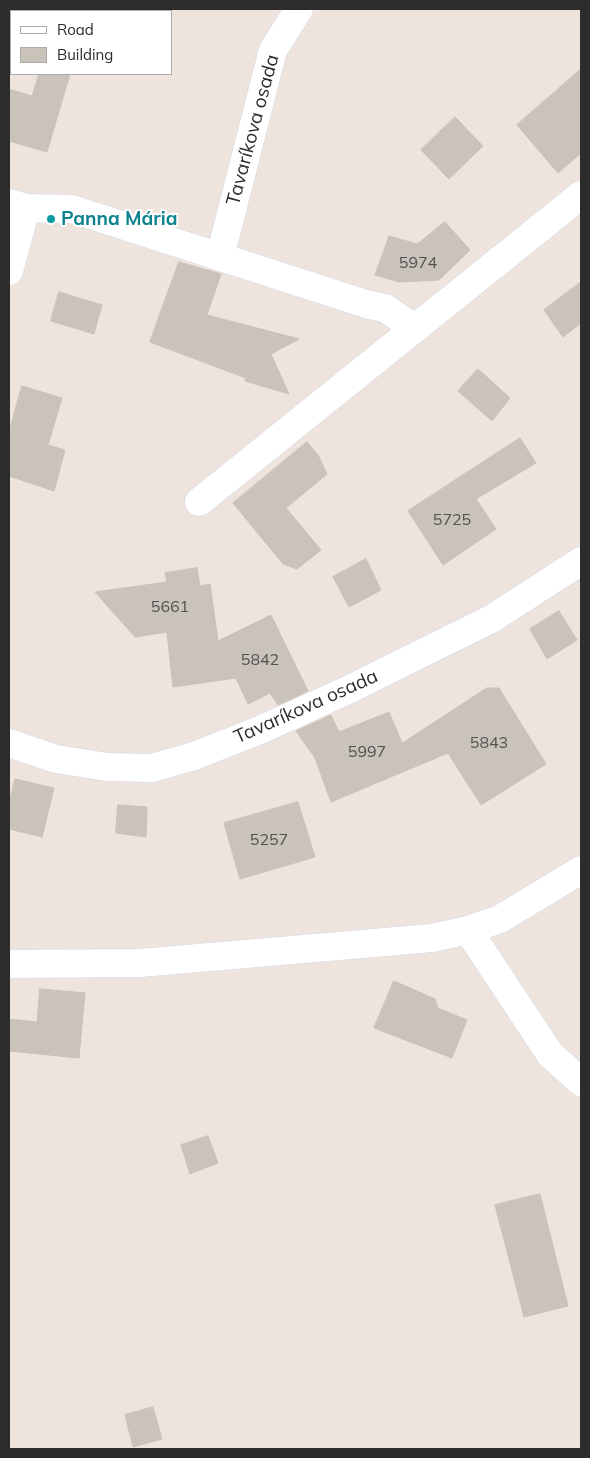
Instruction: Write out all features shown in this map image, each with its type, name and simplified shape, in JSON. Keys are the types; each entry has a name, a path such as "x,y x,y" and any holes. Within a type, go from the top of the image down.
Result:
{"street":[{"name":"Tavaríkova osada","path":"220,257 273,50 299,9"},
{"path":"199,502 581,195"},
{"path":"9,271 18,206 72,209 366,304 385,308 414,328"},
{"name":"Tavaríkova osada","path":"9,743 56,758 107,767 152,768 194,756 260,730 350,689 493,618 581,561"},
{"path":"9,964 140,963 432,938 500,920 581,870"},
{"path":"468,930 550,1054 581,1082"}],"building":[{"path":"581,69 581,153 558,173 517,125"},
{"path":"39,75 70,75 47,152 9,141 9,89 32,96"},
{"path":"455,117 483,146 449,179 421,150"},
{"path":"445,222 470,250 439,280 399,282 375,275 389,236 417,244"},
{"path":"179,262 221,274 207,315 299,339 271,354 289,394 245,381 246,378 150,342"},
{"path":"581,282 581,323 563,337 544,310"},
{"path":"59,292 102,305 94,334 51,321"},
{"path":"478,369 510,398 492,421 458,391"},
{"path":"22,386 62,398 48,445 65,450 54,491 9,476 9,433"},
{"path":"520,438 536,463 476,499 496,529 443,565 408,511"},
{"path":"307,442 318,455 327,474 286,508 321,550 297,569 283,564 233,503"},
{"path":"366,559 381,590 349,607 333,577"},
{"path":"197,568 200,586 210,584 218,641 271,615 308,691 278,705 270,693 248,704 236,678 173,687 167,632 135,637 95,592 167,582 165,573"},
{"path":"559,611 577,640 547,659 530,629"},
{"path":"487,688 499,688 546,764 481,805 448,753 331,802 315,758 296,731 331,715 339,732 389,712 402,743"},
{"path":"15,779 54,788 42,837 9,829 9,805"},
{"path":"298,802 315,857 240,879 224,823"},
{"path":"118,805 147,807 146,837 116,833"},
{"path":"394,981 435,999 438,1008 467,1020 452,1058 374,1028"},
{"path":"40,989 85,993 79,1058 9,1051 9,1019 37,1022"},
{"path":"208,1136 218,1163 190,1174 181,1145"},
{"path":"540,1194 568,1306 524,1317 495,1205"},
{"path":"153,1407 162,1439 133,1447 125,1415"}],"place":[{"name":"Panna Mária","path":"51,219"}]}
